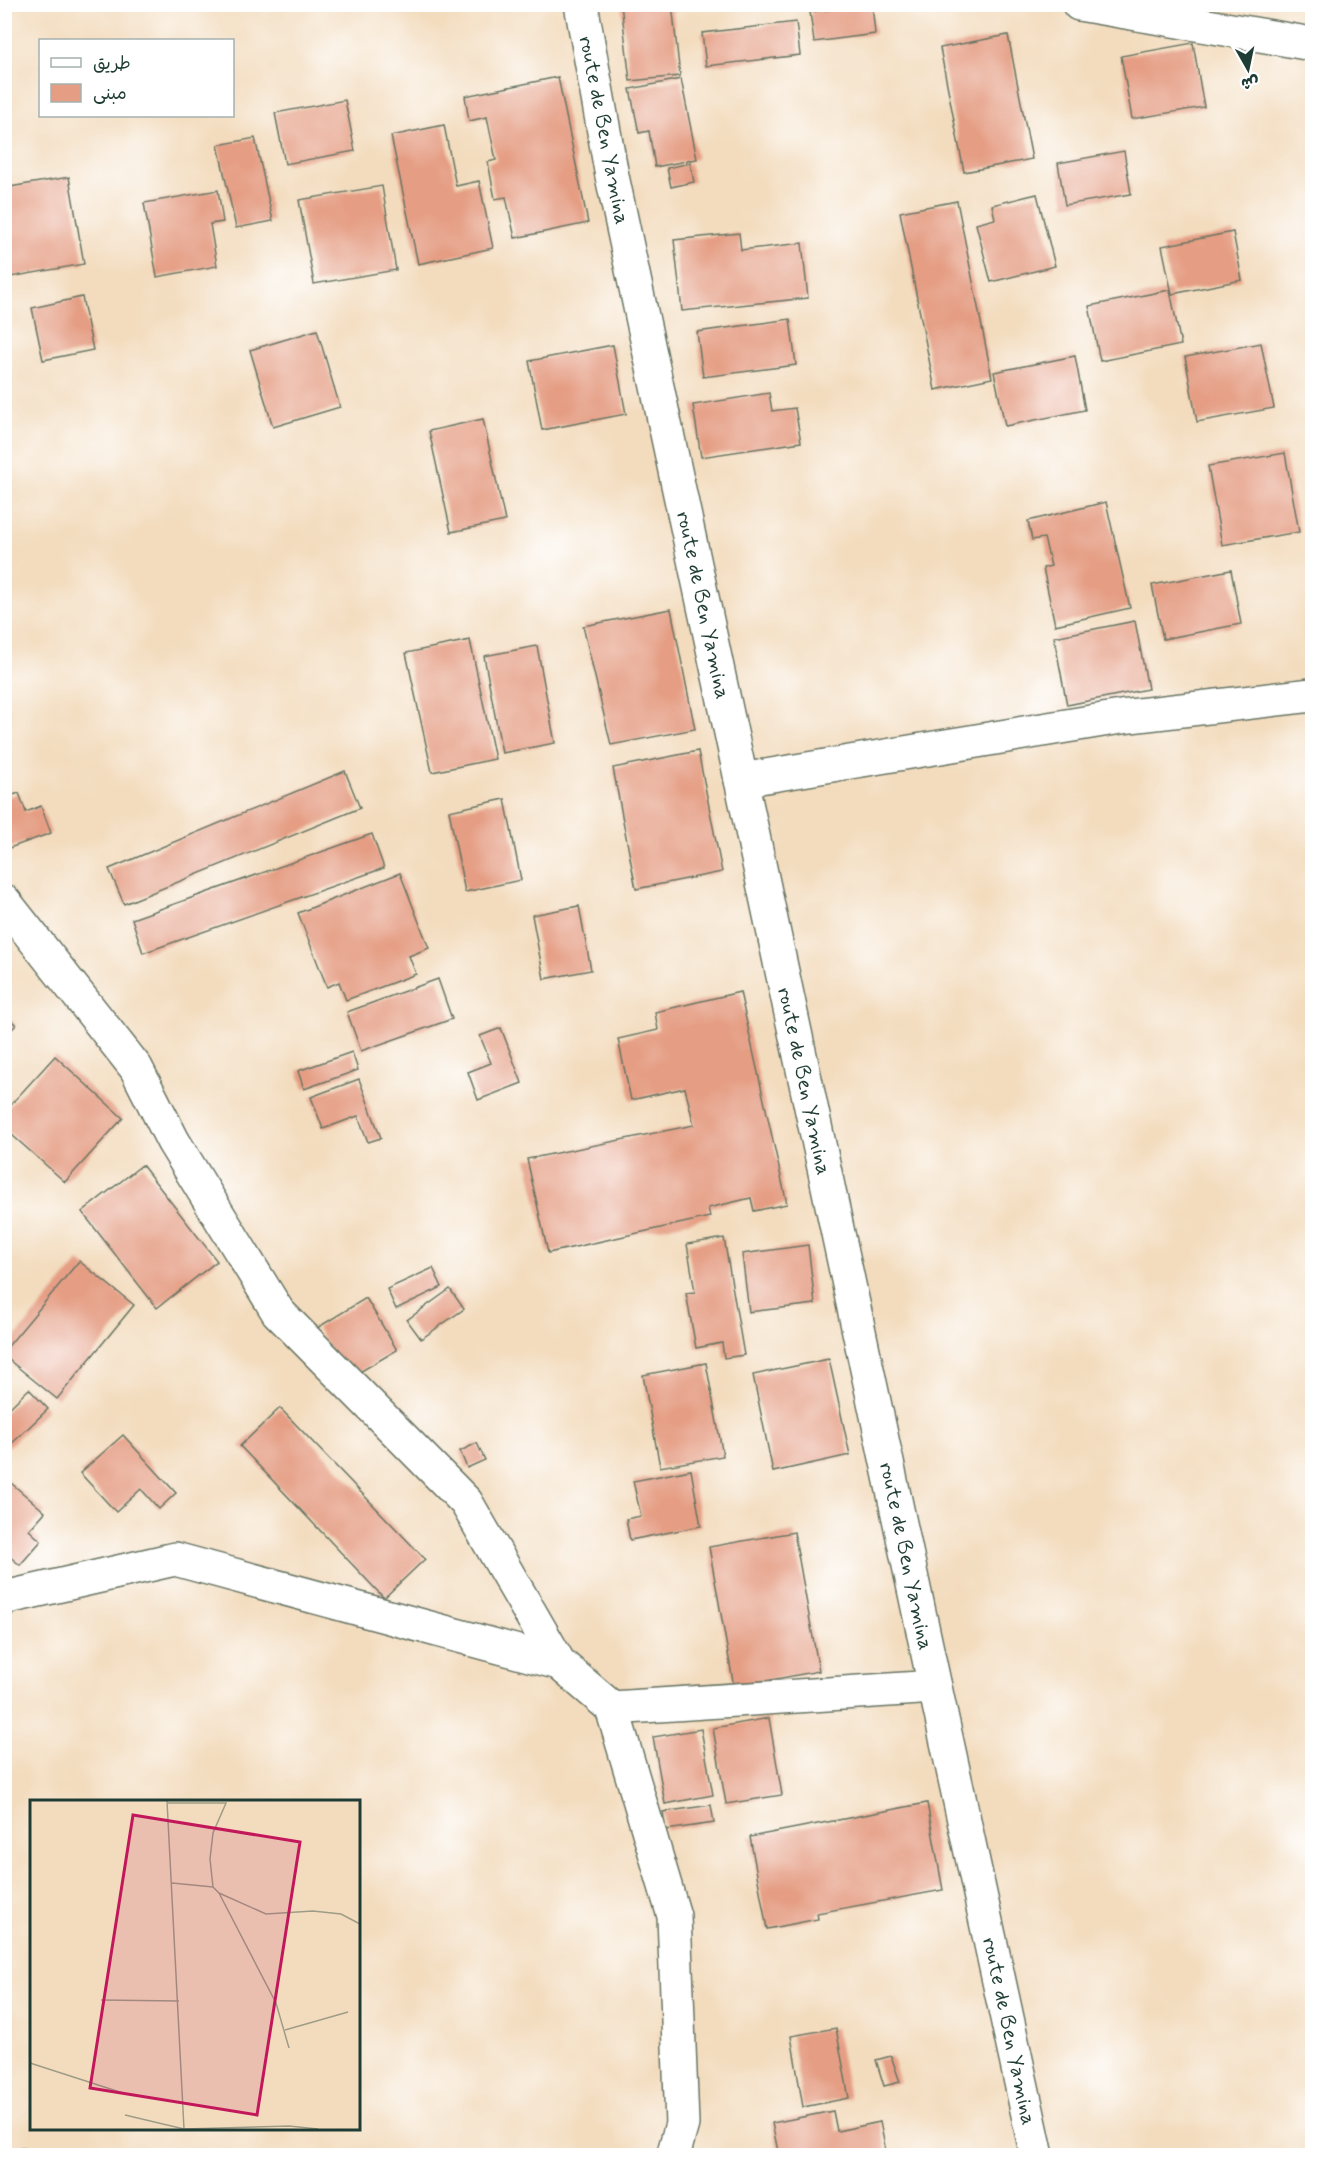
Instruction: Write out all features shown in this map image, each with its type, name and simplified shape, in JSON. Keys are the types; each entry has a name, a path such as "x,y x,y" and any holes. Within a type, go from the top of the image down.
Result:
{"street":[{"name":"route de Ben Yamina","path":"581,4 612,176 1037,2156"},
{"path":"1079,4 1312,44"},
{"path":"741,780 1121,717 1312,695"},
{"path":"4,901 136,1068 173,1141 278,1312 466,1502 560,1663 612,1708 674,1916 682,2124 674,2156"},
{"path":"4,1598 176,1559 560,1663"},
{"path":"612,1708 935,1687"}],"building":[{"path":"621,4 672,4 680,76 630,81"},
{"path":"872,4 875,34 814,42 810,12"},
{"path":"796,22 800,55 706,66 702,33"},
{"path":"1008,35 1032,159 964,172 940,48"},
{"path":"1193,43 1204,107 1132,119 1121,56"},
{"path":"558,77 588,223 515,238 506,197 495,199 488,162 496,160 487,117 469,121 465,96"},
{"path":"681,79 697,159 655,167 649,131 639,133 630,89"},
{"path":"345,100 355,151 285,164 275,113"},
{"path":"444,125 456,186 479,181 493,248 418,264 391,136"},
{"path":"255,138 273,221 236,228 218,145"},
{"path":"1124,151 1131,194 1065,205 1058,163"},
{"path":"690,163 694,182 671,187 667,168"},
{"path":"69,177 84,264 11,277 4,240 4,188"},
{"path":"382,186 396,270 314,284 299,200"},
{"path":"218,190 223,222 210,224 217,266 157,277 144,203"},
{"path":"1037,194 1055,266 991,282 976,224 995,219 992,205"},
{"path":"957,201 992,378 935,390 900,212"},
{"path":"1233,232 1242,280 1172,294 1162,246"},
{"path":"739,233 741,250 802,243 808,298 682,311 674,240"},
{"path":"1170,290 1181,345 1100,361 1089,306"},
{"path":"82,297 93,350 43,360 32,308"},
{"path":"790,319 796,365 703,377 697,332"},
{"path":"317,330 340,407 273,427 250,350"},
{"path":"1261,343 1274,408 1197,422 1185,357"},
{"path":"613,345 626,414 542,430 529,361"},
{"path":"1075,356 1085,410 1005,426 994,372"},
{"path":"769,393 772,411 795,408 801,442 701,457 693,405"},
{"path":"483,419 505,521 451,532 429,431"},
{"path":"1285,453 1299,532 1222,545 1208,466"},
{"path":"1106,502 1130,608 1055,625 1043,568 1051,566 1044,538 1032,540 1028,521"},
{"path":"1231,570 1241,624 1163,639 1152,585"},
{"path":"671,609 695,729 611,745 583,626"},
{"path":"1135,621 1148,689 1067,705 1054,637"},
{"path":"470,640 495,759 432,772 406,653"},
{"path":"537,646 555,743 502,753 484,656"},
{"path":"698,751 722,872 636,889 613,768"},
{"path":"345,771 360,808 124,904 109,869"},
{"path":"19,793 26,812 41,806 51,833 4,850 4,798"},
{"path":"505,799 521,880 465,892 449,811"},
{"path":"372,834 384,868 143,953 132,919"},
{"path":"400,873 429,948 409,956 416,974 346,1000 339,982 327,987 298,913"},
{"path":"579,906 591,970 544,979 532,915"},
{"path":"438,979 452,1019 361,1051 347,1012"},
{"path":"740,992 787,1204 754,1211 751,1198 708,1208 710,1217 548,1253 527,1159 694,1125 685,1088 631,1100 618,1039 658,1030 655,1012"},
{"path":"4,1013 16,1025 4,1037"},
{"path":"501,1028 522,1083 478,1100 468,1072 491,1063 480,1036"},
{"path":"352,1052 358,1070 304,1089 298,1071"},
{"path":"55,1056 123,1118 65,1182 4,1128 4,1112"},
{"path":"359,1079 381,1138 368,1142 358,1116 323,1129 311,1097"},
{"path":"142,1165 217,1261 157,1308 82,1212"},
{"path":"724,1238 744,1355 724,1358 722,1343 696,1348 686,1293 695,1292 687,1244"},
{"path":"808,1245 815,1304 749,1312 742,1254"},
{"path":"79,1261 134,1305 57,1399 4,1356 4,1351"},
{"path":"433,1268 442,1287 396,1309 387,1289"},
{"path":"450,1289 464,1309 421,1339 407,1320"},
{"path":"366,1298 397,1350 348,1379 317,1328"},
{"path":"829,1359 850,1455 773,1472 753,1375"},
{"path":"706,1363 723,1456 660,1467 643,1375"},
{"path":"29,1389 48,1409 4,1451 4,1413"},
{"path":"280,1408 425,1559 384,1598 240,1446"},
{"path":"123,1435 176,1493 159,1509 141,1489 116,1512 80,1473"},
{"path":"477,1443 485,1460 467,1468 460,1451"},
{"path":"691,1470 701,1526 630,1540 626,1519 641,1516 633,1481"},
{"path":"4,1477 45,1512 29,1530 41,1541 20,1565 4,1552"},
{"path":"794,1532 819,1671 734,1687 709,1547"},
{"path":"769,1718 782,1795 726,1804 713,1728"},
{"path":"701,1729 713,1795 665,1804 653,1737"},
{"path":"927,1803 943,1890 817,1913 818,1919 767,1929 750,1837"},
{"path":"711,1805 714,1823 666,1830 663,1812"},
{"path":"836,2028 849,2098 803,2107 791,2036"},
{"path":"891,2056 900,2082 884,2086 876,2060"},
{"path":"833,2111 837,2131 880,2122 887,2156 779,2156 772,2123"},
{"path":"21,2148 80,2154 80,2156 20,2156"}]}
